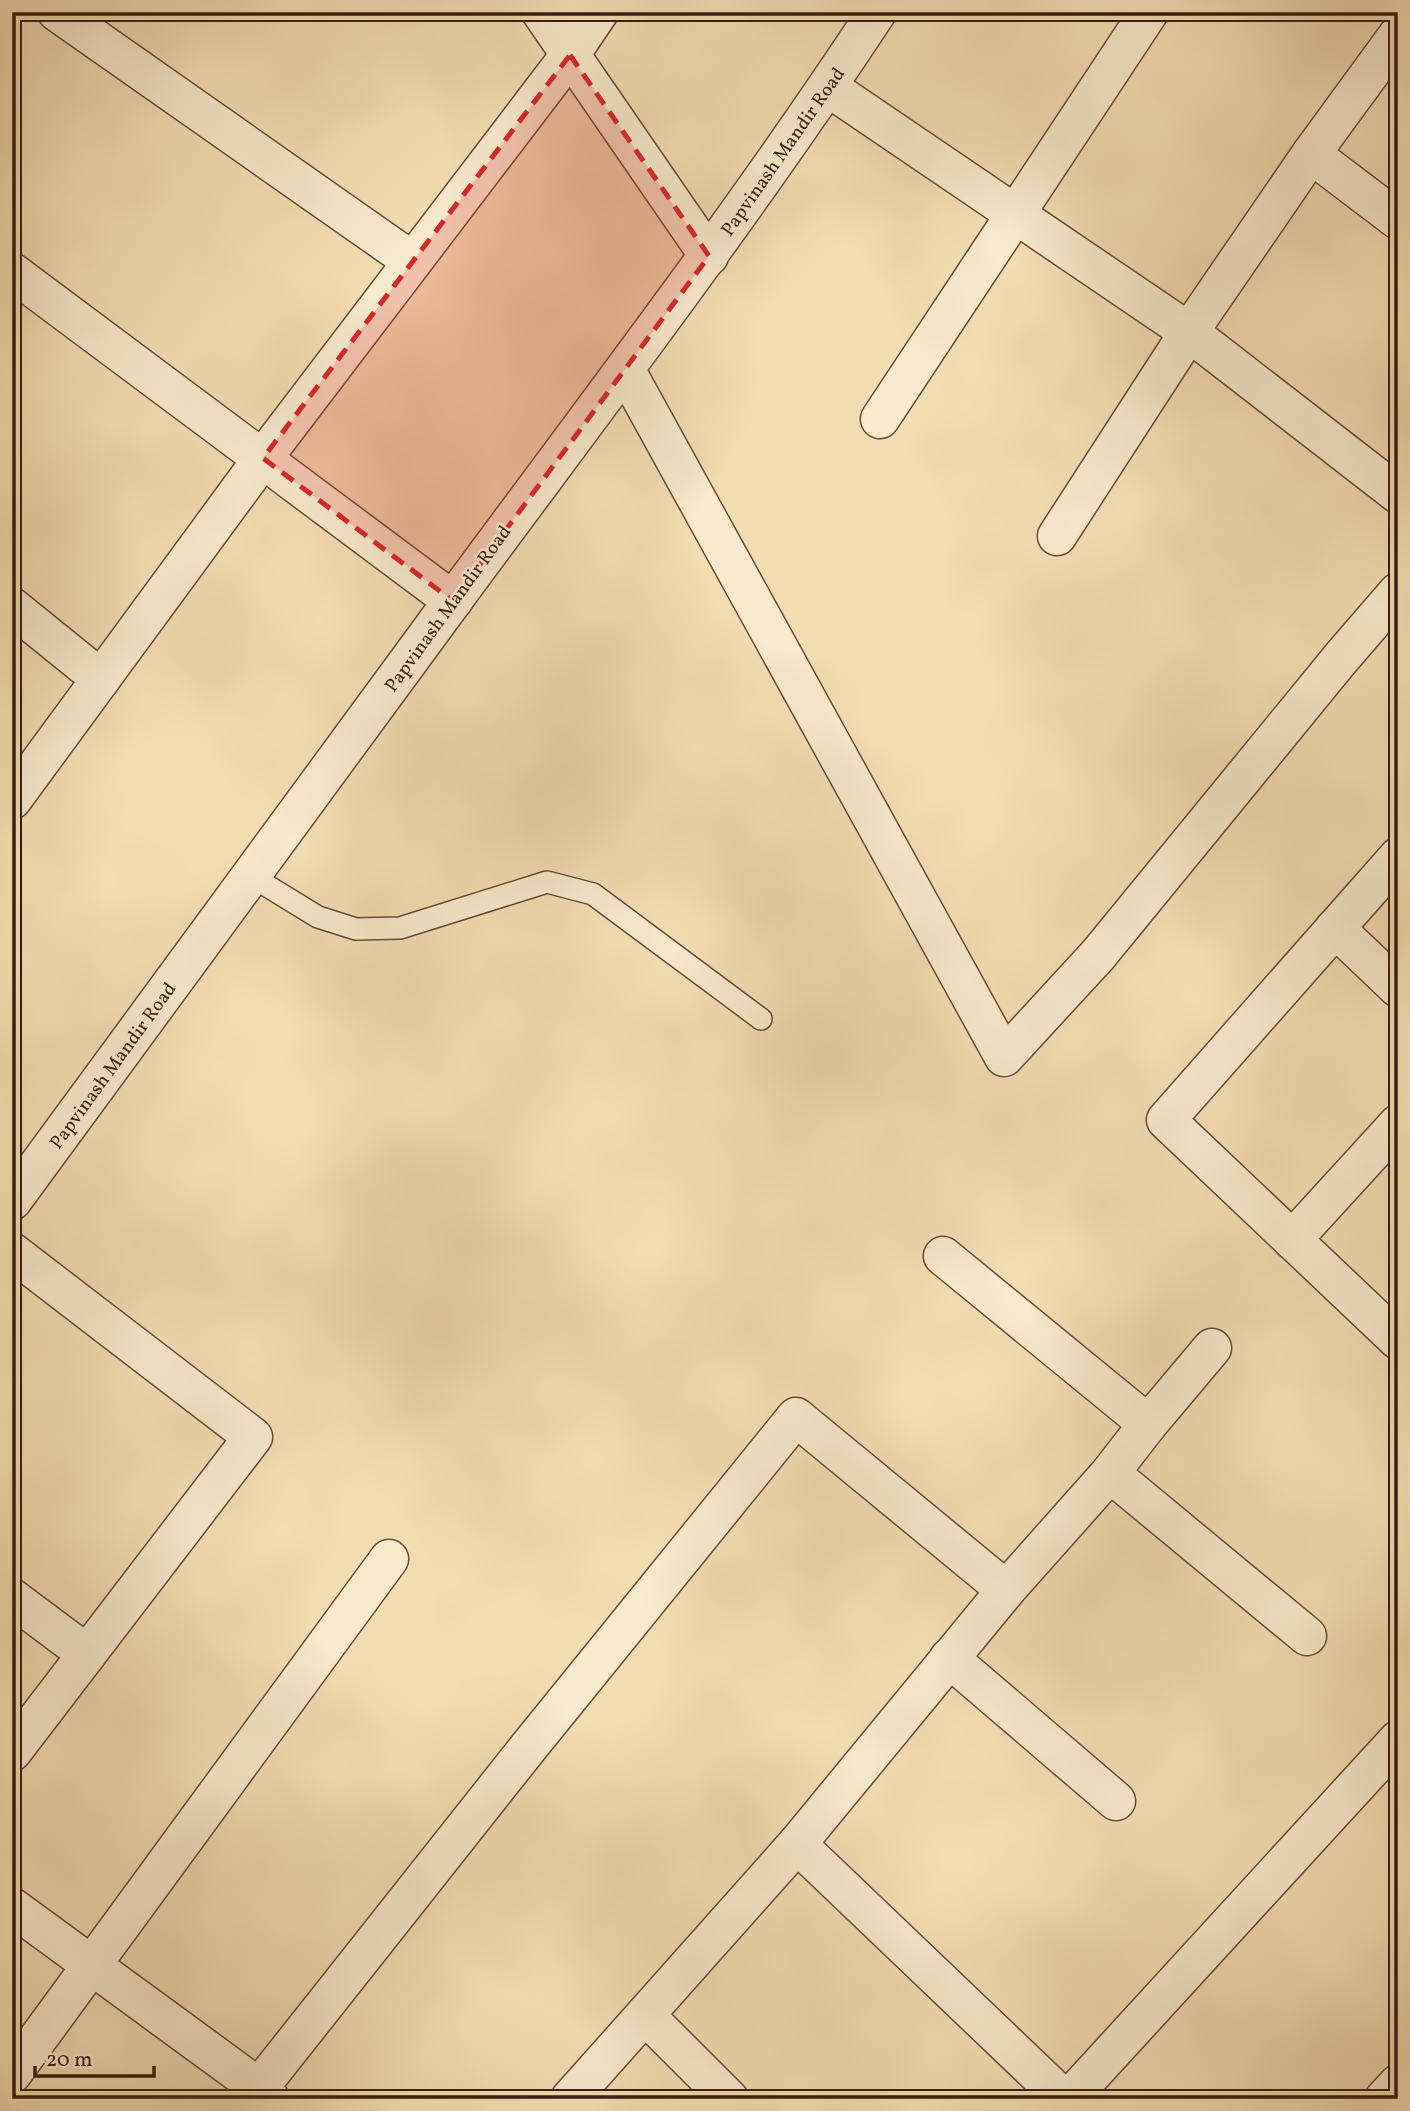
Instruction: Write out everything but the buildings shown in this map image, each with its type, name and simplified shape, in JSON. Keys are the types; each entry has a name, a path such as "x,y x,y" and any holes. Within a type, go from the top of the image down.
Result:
{"street":[{"path":"57,12 412,261"},
{"path":"541,12 709,257"},
{"path":"12,800 262,458 570,55 599,12"},
{"name":"Papvinash Mandir Road","path":"12,1201 709,257 877,12"},
{"path":"880,419 1149,12"},
{"path":"1057,536 1189,332 1311,154 1398,35"},
{"path":"828,87 1189,332 1398,494"},
{"path":"1311,154 1398,220"},
{"path":"12,272 453,601"},
{"path":"625,369 1004,1058 1098,956 1398,592"},
{"path":"12,607 101,679"},
{"path":"1398,857 1166,1121 1398,1340"},
{"path":"1335,928 1398,988"},
{"path":"1292,1240 1398,1124"},
{"path":"12,1252 253,1437 12,1752"},
{"path":"943,1256 1148,1424"},
{"path":"570,2099 797,1844 1006,1590 1110,1473 1212,1348"},
{"path":"12,1907 92,1965 259,2095 518,1760 796,1417 1006,1590"},
{"path":"1110,1473 1307,1636"},
{"path":"12,2074 389,1559"},
{"path":"12,1598 87,1654"},
{"path":"950,1658 1116,1801"},
{"path":"797,1844 1067,2099 1398,1740"},
{"path":"645,2015 729,2099"},
{"path":"1384,2099 1398,2084"}],"lane":[{"path":"251,876 318,917 356,929 400,928 547,882 593,894 761,1019"}],"highlighted area":[{"path":"570,55 709,256 453,601 263,458"}]}
